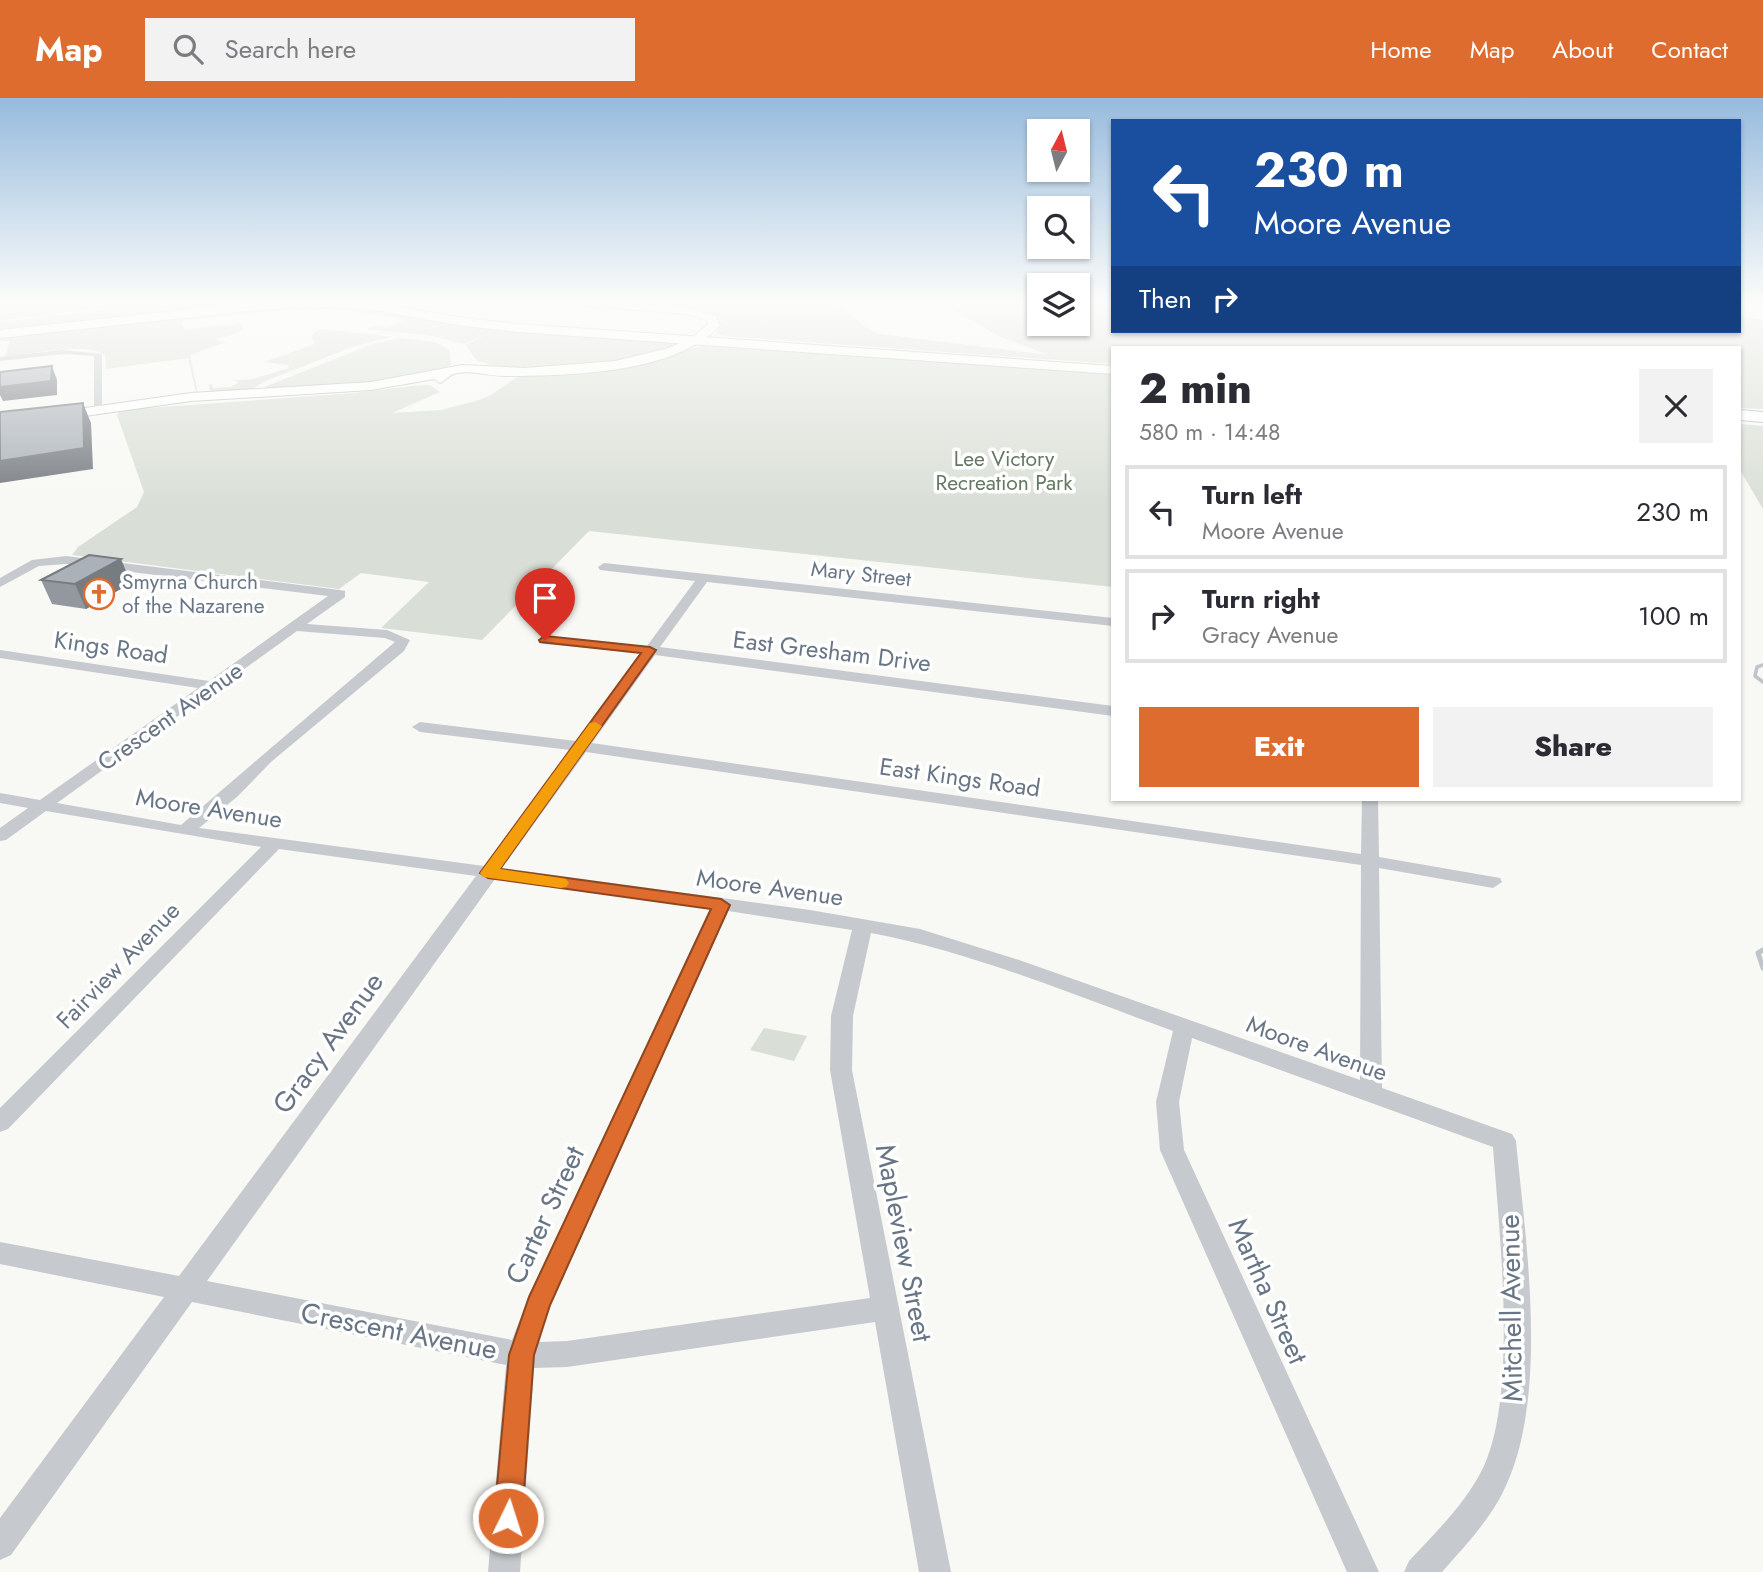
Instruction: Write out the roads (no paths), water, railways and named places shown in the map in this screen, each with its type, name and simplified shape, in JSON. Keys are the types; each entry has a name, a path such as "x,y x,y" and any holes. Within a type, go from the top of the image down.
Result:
{"main road":[{"path":"1741,413 1763,415"}],"street":[{"path":"98,369 99,410"},
{"path":"0,424 205,396 363,387 441,377 462,382 484,374 552,369"},
{"name":"Crescent Avenue","path":"0,583 36,563 66,559 340,594 215,686 0,836"},
{"name":"Mary Street","path":"604,567 1111,622"},
{"name":"Gracy Avenue","path":"0,1544 705,576"},
{"path":"185,831 232,792 265,759 399,648 403,640 387,634 295,627"},
{"name":"East Gresham Drive","path":"545,640 650,650 1111,711"},
{"name":"Kings Road","path":"0,654 215,686"},
{"name":"East Kings Road","path":"420,727 580,746 1371,861 1493,882"},
{"name":"Moore Avenue","path":"0,797 185,831 863,924 957,947 1504,1141"},
{"path":"1370,801 1371,1093"},
{"name":"Fairview Avenue","path":"0,1123 274,844"},
{"name":"Carter Street","path":"504,1572 521,1355 538,1305 721,905"},
{"name":"Mapleview Street","path":"863,924 842,1016 841,1070 934,1572"},
{"name":"Martha Street","path":"1185,1026 1166,1092 1166,1122 1172,1150 1363,1572"},
{"name":"Mitchell Avenue","path":"1420,1572 1455,1534 1492,1481 1508,1439 1515,1403 1516,1350 1514,1262 1504,1141"},
{"name":"Crescent Avenue","path":"0,1253 521,1355 567,1354 884,1308"}],"waterway":[{"path":"1763,665 1757,667 1755,676 1763,682"},
{"path":"1763,950 1758,953 1763,968"}],"place":[{"name":"Smyrna Church of the Nazarene","path":"99,594"}],"park label":[{"name":"Lee Victory Recreation Park","path":"1004,471"}]}
